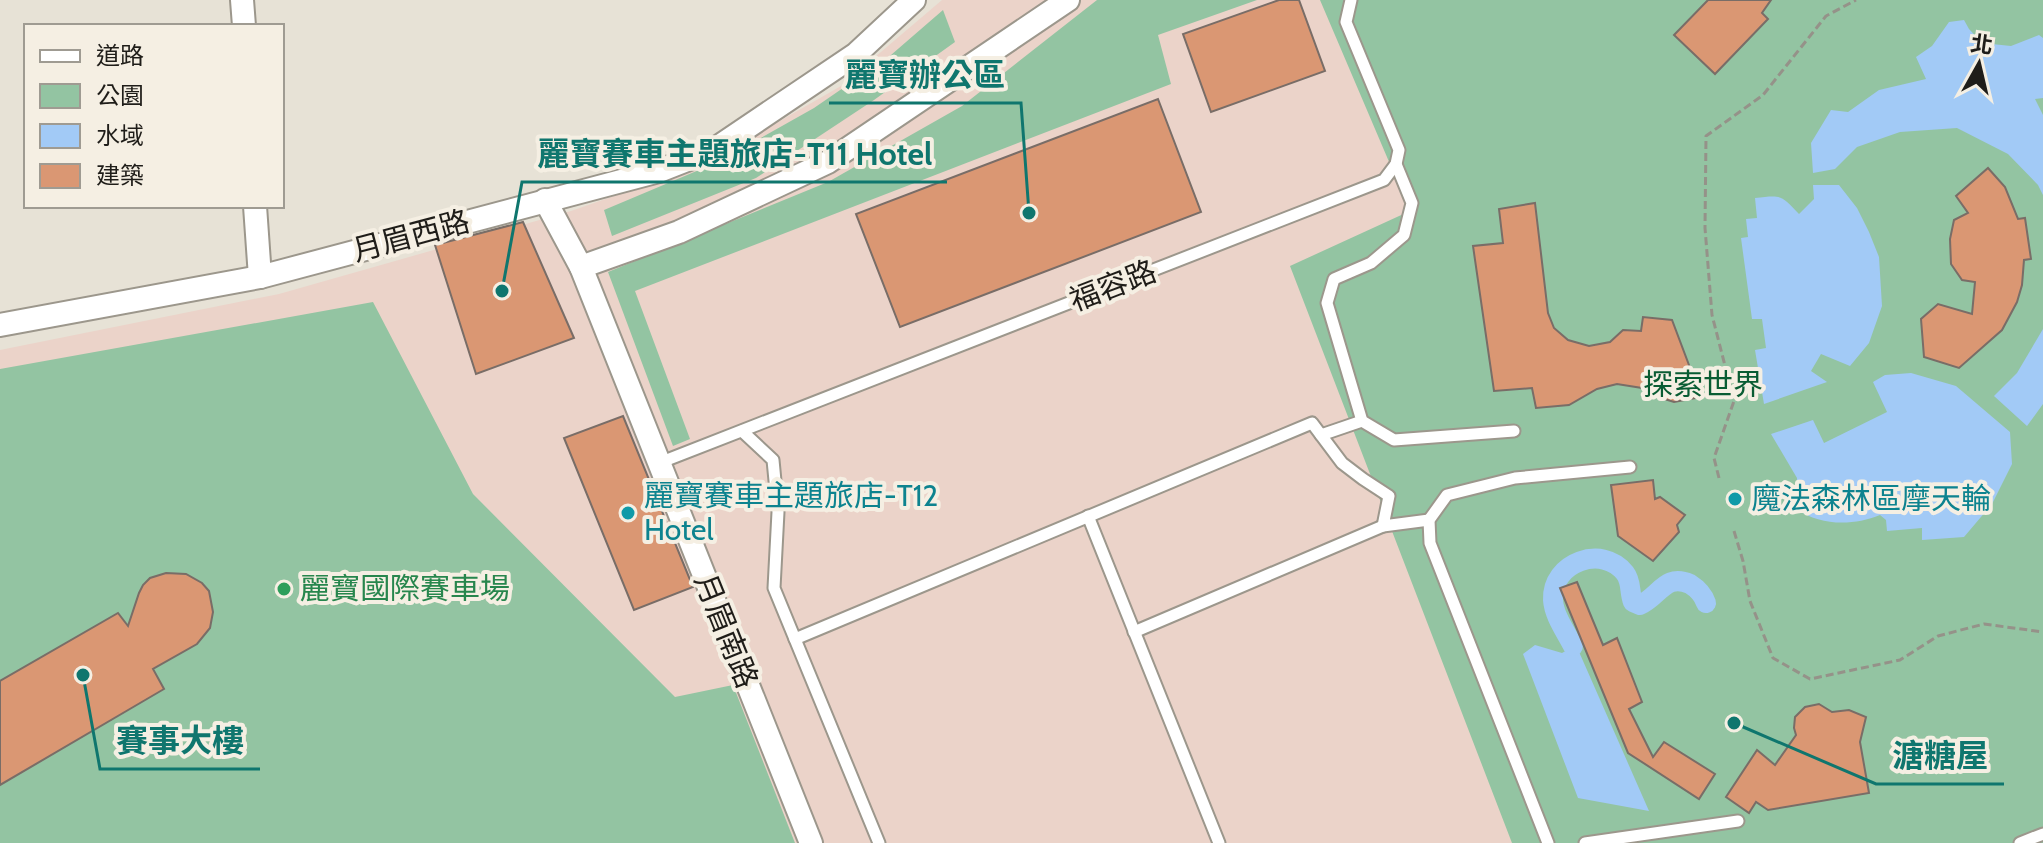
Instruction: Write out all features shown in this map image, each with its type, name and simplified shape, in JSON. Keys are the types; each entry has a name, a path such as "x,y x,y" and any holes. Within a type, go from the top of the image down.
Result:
{"street":[{"path":"242,0 244,24"},
{"name":"月眉西路","path":"0,325 260,277 659,171 715,149 856,54 914,0"},
{"path":"581,267 679,232 828,162 1068,0"},
{"name":"月眉南路","path":"545,200 581,267 811,843"},
{"path":"255,208 260,277"}],"lane":[{"path":"1351,0 1346,22 1399,150 1396,164 1412,203 1404,235 1371,263 1334,279 1327,303 1362,421 1394,440 1514,431"},
{"name":"福容路","path":"659,463 1384,180 1396,164"},
{"path":"1321,435 1362,421"},
{"path":"795,639 1312,423 1342,463 1389,496 1383,526"},
{"path":"742,431 773,460 778,512 774,588 879,843"},
{"path":"1548,843 1430,543 1429,520 1447,495 1515,478 1630,467"},
{"path":"1088,516 1219,843"},
{"path":"1134,632 1383,526 1429,520"},
{"path":"1585,843 1738,821"},
{"path":"2020,843 2043,834"}],"path":[{"path":"1719,478 1714,458 1734,401 1712,315 1705,228 1706,136 1763,95 1826,16 1856,0"},
{"path":"1734,531 1750,601 1773,658 1810,679 1900,660 1938,636 1984,624 2043,632"}],"shaded area":[{"path":"942,0 2043,0 2043,843 0,843 0,350 279,294 571,211 703,165 841,86"}],"green space":[{"path":"1097,0 1257,0 1158,35 1171,84 635,291 690,439 673,446 608,272 828,182 962,106"},
{"name":"探索世界","path":"1320,0 2043,0 2043,843 1512,843 1290,266 1410,211"},
{"path":"943,10 955,42 874,100 756,178 612,236 604,210 718,162 814,108 891,55"},
{"name":"麗寶國際賽車場","path":"373,302 473,494 675,697 733,685 795,843 0,843 0,369"}],"water":[{"path":"1964,20 1982,43 2011,46 2039,35 2043,38 2043,98 2035,99 2043,115 2043,195 2038,185 2008,154 1957,128 1900,132 1857,147 1835,169 1813,173 1811,143 1831,110 1848,112 1879,90 1926,79 1916,57 1932,46 1949,22"},
{"path":"1813,185 1839,185 1857,208 1879,257 1882,306 1869,343 1850,366 1821,354 1811,371 1827,382 1764,404 1755,350 1766,348 1762,319 1752,319 1741,238 1748,237 1746,219 1757,218 1755,198 1780,198 1799,214 1814,199"},
{"path":"2043,329 2043,404 2027,426 1994,396 2017,373"},
{"path":"1911,373 1956,386 2010,432 2012,464 1992,504 1964,537 1922,540 1922,528 1887,531 1886,520 1880,515 1859,521 1837,522 1816,519 1796,509 1797,478 1771,434 1813,420 1824,443 1887,412 1873,382 1885,375"},
{"path":"1535,645 1562,653 1576,645 1649,811 1578,798 1523,654"}],"building":[{"path":"1279,0 1299,0 1325,71 1211,112 1183,34"},
{"path":"1708,0 1771,0 1762,13 1768,19 1715,74 1674,35"},
{"path":"1158,99 1201,212 900,327 856,214"},
{"path":"1988,168 2005,187 2018,219 2025,218 2031,259 2024,260 2017,302 2002,330 1959,368 1924,357 1921,319 1938,304 1972,314 1975,282 1962,280 1951,264 1950,239 1954,220 1968,213 1956,196"},
{"path":"1535,203 1548,313 1554,328 1568,340 1589,346 1610,342 1623,330 1641,331 1643,317 1672,320 1701,397 1674,402 1642,388 1617,384 1597,389 1569,405 1536,408 1532,388 1494,391 1473,246 1503,243 1499,209"},
{"path":"523,222 574,338 476,374 435,245"},
{"name":"麗寶賽車主題旅店-T12 Hotel","path":"623,416 693,587 634,610 564,438"},
{"path":"1653,480 1655,499 1660,497 1685,515 1677,525 1679,532 1653,561 1618,536 1611,485"},
{"path":"166,573 186,574 202,583 209,591 213,612 210,628 197,644 153,669 164,689 0,785 0,681 118,613 128,626 143,585 150,578"},
{"path":"1577,582 1603,645 1617,638 1642,702 1629,709 1653,757 1664,742 1715,774 1699,799 1628,753 1560,588"},
{"path":"1819,704 1832,712 1849,710 1866,717 1860,742 1869,793 1768,810 1756,802 1749,813 1726,797 1757,750 1775,765 1796,735 1795,717 1805,707"}],"waterway":[{"path":"1573,646 1558,618 1553,600 1560,576 1580,561 1592,559 1616,564 1627,576 1633,602 1640,605 1674,581 1693,586 1706,603"}],"place":[{"name":"麗寶辦公區","path":"1029,213"},
{"name":"麗寶賽車主題旅店-T11 Hotel","path":"502,291"},
{"name":"魔法森林區摩天輪","path":"1735,499"},
{"name":"麗寶賽車主題旅店-T12 Hotel","path":"628,513"},
{"name":"麗寶國際賽車場","path":"284,589"},
{"name":"賽事大樓","path":"83,675"},
{"name":"溏糖屋","path":"1734,723"}]}
